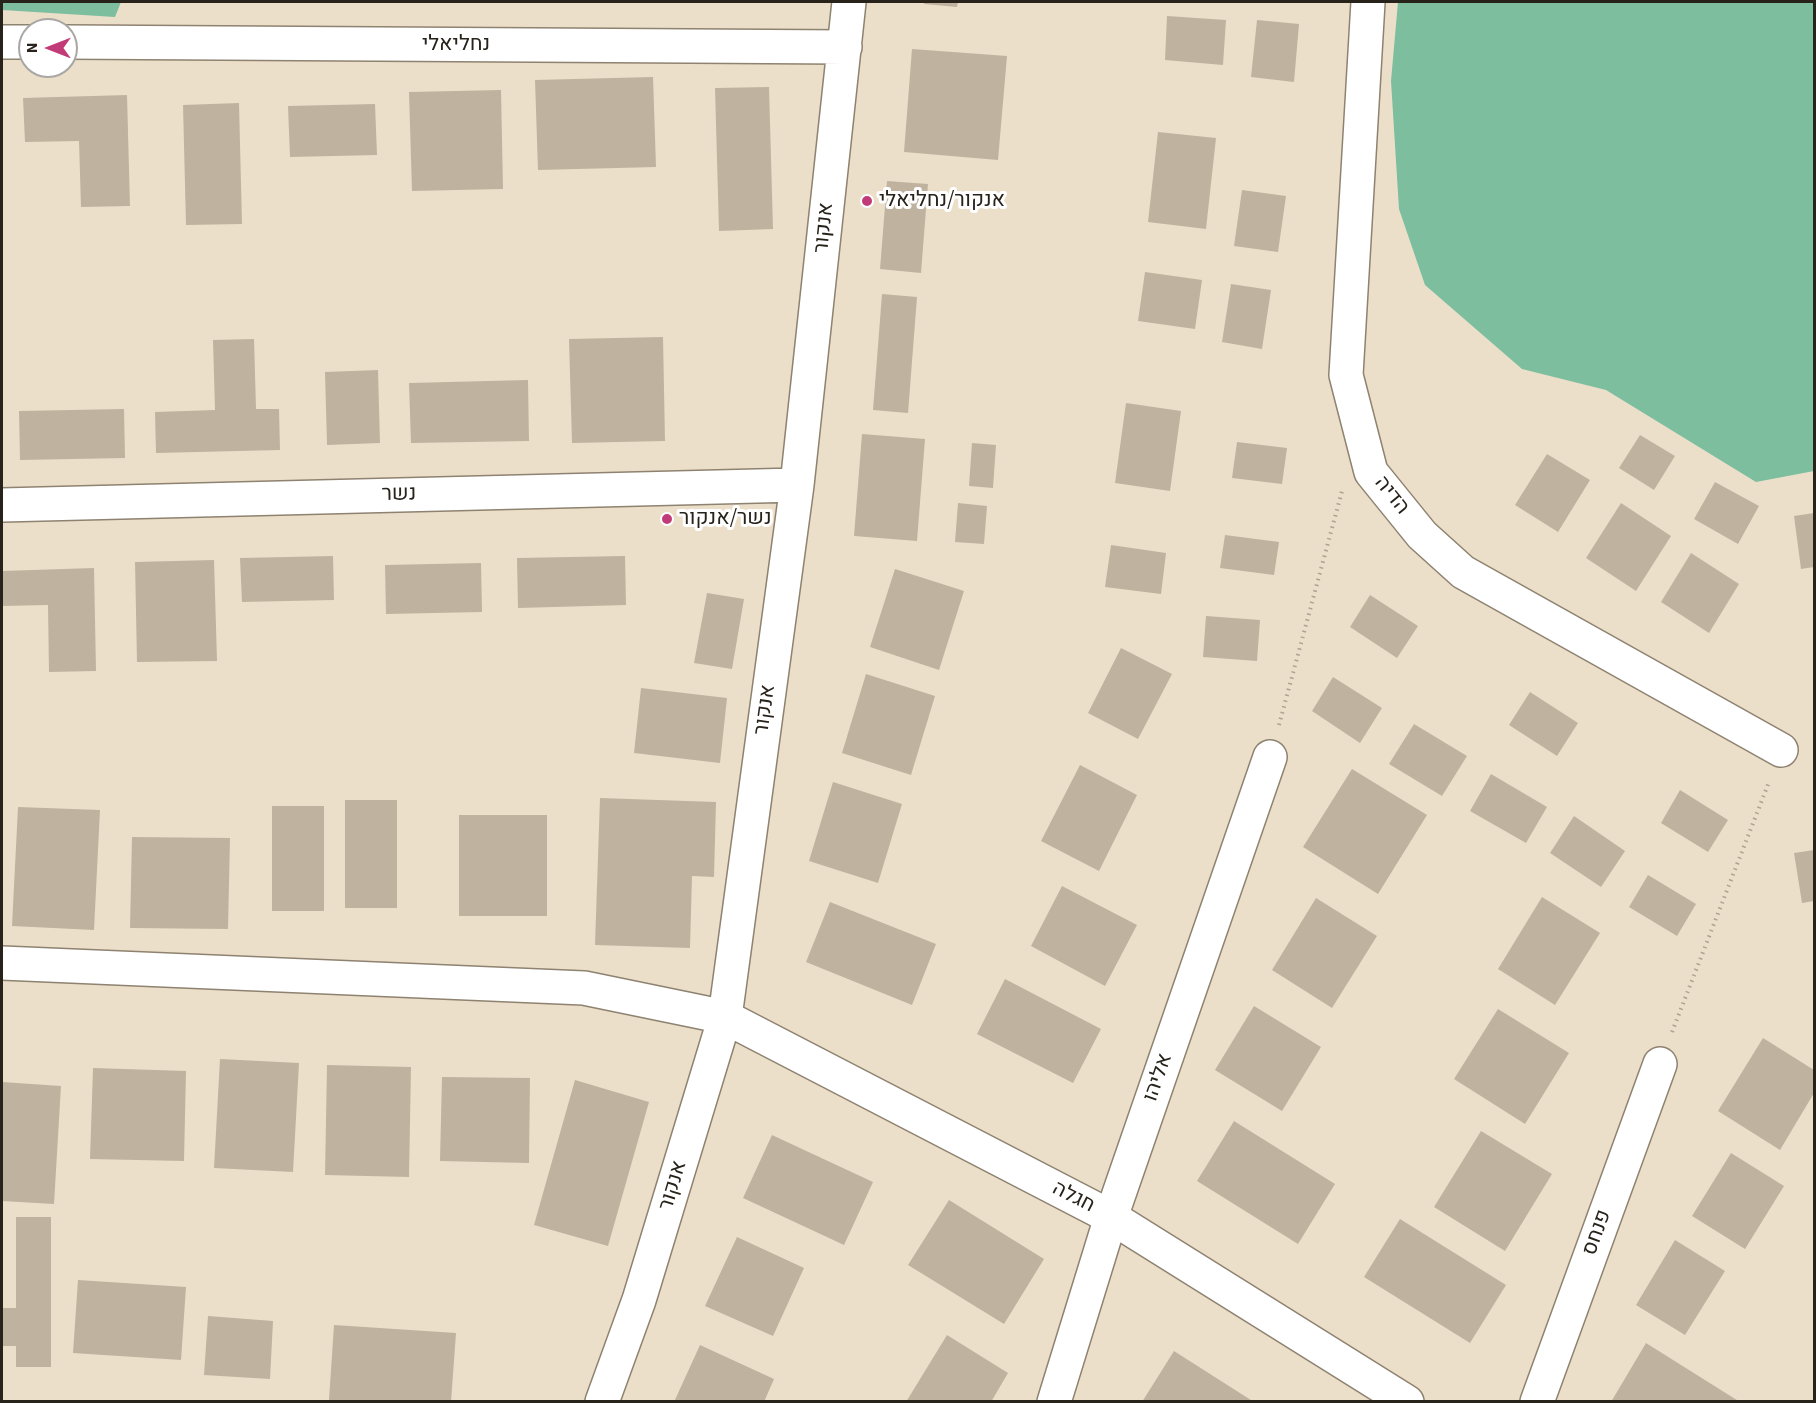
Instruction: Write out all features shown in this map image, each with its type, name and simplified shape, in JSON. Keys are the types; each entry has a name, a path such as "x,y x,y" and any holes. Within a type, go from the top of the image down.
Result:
{"street":[{"name":"אנקור","path":"602,1401 639,1300 725,1017 797,485 849,2"},
{"name":"הדיה","path":"1368,2 1346,375 1371,472 1422,535 1463,572 1781,750"},
{"path":"2,42 18,42"},
{"name":"נחליאלי","path":"78,42 845,47"},
{"name":"נשר","path":"2,505 797,485"},
{"name":"אליהו","path":"1054,1401 1111,1217 1270,757"},
{"name":"חגלה","path":"2,963 584,988 725,1017 1111,1217 1407,1401"},
{"name":"פנחס","path":"1537,1401 1660,1064"}],"path":[{"path":"1270,757 1344,483"},
{"path":"1660,1064 1781,750"}],"green space":[{"path":"2,2 121,2 115,17 2,10"},
{"path":"1398,2 1814,2 1814,471 1756,482 1606,390 1522,369 1425,285 1399,209 1391,81"}],"building":[{"path":"924,2 958,2 957,7 924,4"},
{"path":"1167,16 1226,20 1223,65 1165,60"},
{"path":"1257,20 1299,24 1294,82 1251,77"},
{"path":"912,49 1007,56 998,160 904,152"},
{"path":"653,77 656,167 538,170 535,80"},
{"path":"769,87 773,229 719,231 715,88"},
{"path":"501,90 503,189 412,191 409,92"},
{"path":"127,95 130,206 81,207 79,141 25,142 23,98"},
{"path":"239,103 242,224 186,225 183,105"},
{"path":"375,104 377,155 290,157 288,106"},
{"path":"1158,132 1216,138 1206,229 1148,222"},
{"path":"887,181 928,184 921,273 880,269"},
{"path":"1242,190 1286,196 1278,252 1234,246"},
{"path":"1145,272 1202,280 1195,329 1138,321"},
{"path":"1231,284 1271,290 1262,349 1222,342"},
{"path":"882,294 917,297 908,413 873,410"},
{"path":"663,337 665,441 572,443 569,339"},
{"path":"254,339 256,409 279,409 280,450 156,453 155,412 215,410 213,340"},
{"path":"378,370 380,443 327,445 325,372"},
{"path":"528,380 529,441 411,443 409,383"},
{"path":"1126,403 1181,411 1170,491 1115,483"},
{"path":"124,409 125,458 20,460 19,411"},
{"path":"862,434 925,439 917,541 854,536"},
{"path":"1640,435 1675,456 1654,490 1619,468"},
{"path":"1237,442 1287,448 1282,484 1232,478"},
{"path":"972,443 996,445 993,488 969,486"},
{"path":"1547,454 1590,480 1558,532 1515,505"},
{"path":"1715,482 1759,506 1738,544 1694,519"},
{"path":"958,503 987,506 984,544 955,542"},
{"path":"1621,503 1671,536 1636,591 1586,558"},
{"path":"1814,513 1814,567 1801,569 1794,516"},
{"path":"1225,535 1279,542 1274,575 1220,568"},
{"path":"1111,545 1166,553 1161,594 1105,587"},
{"path":"1691,553 1739,584 1709,633 1661,602"},
{"path":"333,556 334,600 242,602 240,558"},
{"path":"625,556 626,605 518,608 517,558"},
{"path":"214,560 217,661 137,662 135,562"},
{"path":"481,563 482,612 386,614 385,565"},
{"path":"94,568 96,671 49,672 48,605 2,606 2,571"},
{"path":"895,569 964,591 939,670 870,647"},
{"path":"707,593 744,599 732,669 694,663"},
{"path":"1370,595 1418,626 1397,658 1350,627"},
{"path":"1206,616 1260,620 1257,661 1203,657"},
{"path":"1121,648 1172,674 1138,739 1088,713"},
{"path":"866,674 935,696 911,775 842,753"},
{"path":"1333,677 1382,708 1360,743 1312,711"},
{"path":"641,688 727,698 720,763 634,753"},
{"path":"1530,692 1578,723 1557,756 1509,725"},
{"path":"1414,724 1467,756 1442,796 1389,764"},
{"path":"1080,765 1137,795 1099,871 1041,841"},
{"path":"1352,769 1427,815 1378,894 1303,847"},
{"path":"1491,774 1547,807 1526,843 1470,811"},
{"path":"833,782 902,804 878,883 809,861"},
{"path":"1680,790 1728,820 1708,852 1661,823"},
{"path":"600,798 716,802 714,877 692,876 690,948 595,945"},
{"path":"345,800 397,800 397,908 345,908"},
{"path":"272,806 324,806 324,911 272,911"},
{"path":"18,807 100,810 94,930 12,926"},
{"path":"459,815 547,815 547,916 459,916"},
{"path":"1574,816 1625,851 1601,887 1550,853"},
{"path":"132,837 230,838 228,929 130,928"},
{"path":"1814,850 1814,901 1802,903 1794,853"},
{"path":"1648,875 1696,904 1677,936 1629,907"},
{"path":"1062,886 1137,925 1105,986 1031,946"},
{"path":"1542,897 1600,933 1555,1005 1498,969"},
{"path":"1316,898 1377,936 1332,1008 1272,970"},
{"path":"830,902 936,944 912,1005 806,962"},
{"path":"1005,979 1101,1029 1073,1083 977,1034"},
{"path":"1254,1006 1321,1047 1282,1111 1215,1070"},
{"path":"1498,1009 1569,1053 1525,1124 1454,1079"},
{"path":"1763,1038 1814,1070 1814,1093 1780,1150 1718,1111"},
{"path":"220,1059 299,1063 293,1172 214,1168"},
{"path":"327,1065 411,1067 409,1177 325,1175"},
{"path":"93,1068 186,1071 184,1161 90,1159"},
{"path":"442,1077 530,1078 529,1163 440,1161"},
{"path":"575,1080 649,1102 608,1246 534,1225"},
{"path":"2,1082 61,1086 54,1204 2,1201"},
{"path":"1234,1121 1335,1184 1298,1244 1197,1181"},
{"path":"1481,1131 1552,1174 1505,1251 1434,1207"},
{"path":"772,1135 873,1182 844,1245 743,1198"},
{"path":"1731,1153 1784,1186 1745,1249 1692,1216"},
{"path":"949,1200 1044,1259 1004,1324 908,1265"},
{"path":"16,1217 51,1217 51,1367 16,1367 16,1346 2,1346 2,1308 16,1308"},
{"path":"1400,1219 1506,1285 1470,1343 1364,1277"},
{"path":"737,1237 804,1268 773,1336 705,1306"},
{"path":"1675,1240 1725,1271 1685,1335 1636,1305"},
{"path":"78,1280 186,1287 181,1360 73,1353"},
{"path":"208,1316 273,1321 270,1379 204,1375"},
{"path":"334,1325 456,1333 451,1402 329,1400"},
{"path":"947,1335 1008,1373 991,1402 906,1402"},
{"path":"1646,1343 1740,1402 1611,1402"},
{"path":"700,1345 774,1379 764,1402 674,1402"},
{"path":"1174,1351 1254,1402 1142,1402"}],"place":[{"name":"אנקור/נחליאלי","path":"867,201"},
{"name":"נשר/אנקור","path":"667,519"}]}
